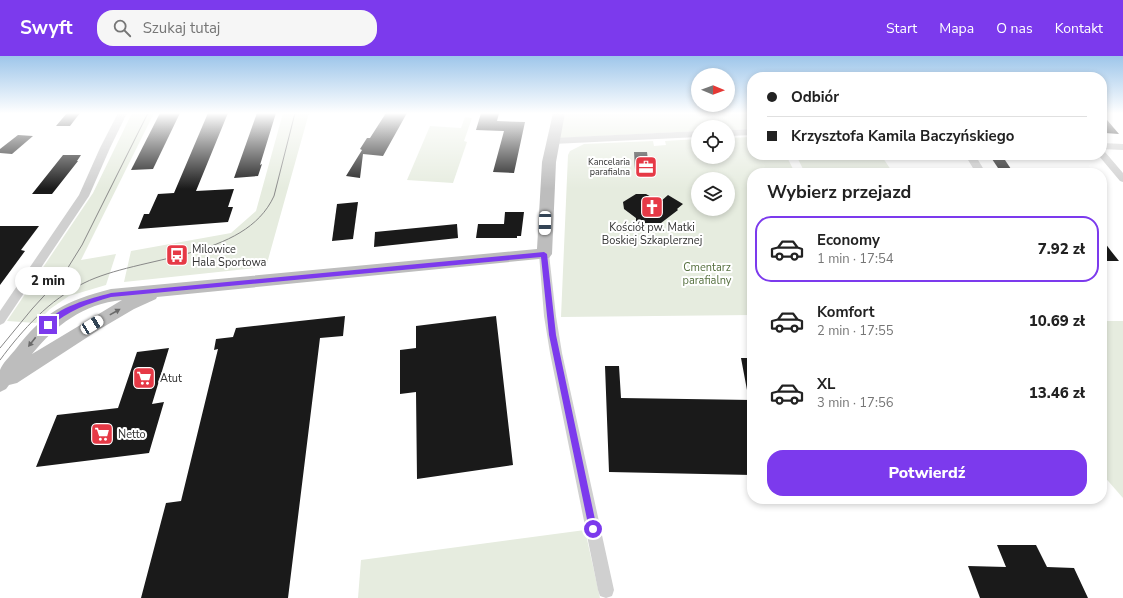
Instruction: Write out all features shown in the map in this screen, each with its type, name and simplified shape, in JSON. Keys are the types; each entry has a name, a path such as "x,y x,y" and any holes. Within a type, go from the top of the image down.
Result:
{"street":[{"path":"0,320 84,196 110,138"},
{"path":"606,590 556,353 550,316 544,254 547,181 553,141 609,138"},
{"path":"1107,147 1123,147"},
{"path":"1107,153 1123,179"},
{"path":"0,386 39,333 57,317 80,304 111,295 167,291 544,254"},
{"path":"0,386 29,364 116,311 145,296 167,291"}],"green space":[{"path":"120,138 141,138 81,260 116,254 106,285 69,296 50,309 36,323 7,321 93,193"},
{"path":"276,138 302,138 266,267 124,282 131,251 231,233 256,211"},
{"path":"425,138 465,138 464,141 467,142 453,183 407,180"},
{"name":"Cmentarz parafialny","path":"735,138 747,138 747,160 788,160 792,168 747,168 747,315 561,317 568,155 570,151 584,144 653,141 654,146 666,145 665,141 691,139 691,164 735,164"},
{"path":"798,160 884,160 890,168 802,168"},
{"path":"1107,321 1123,321 1123,498 1107,480"},
{"path":"585,530 600,598 358,598 361,560"}],"building":[{"path":"14,138 30,138 12,154 0,153 0,149"},
{"path":"147,138 168,138 153,169 131,170"},
{"path":"197,138 218,138 196,191 234,189 228,207 233,207 228,222 138,229 144,214 149,214 158,194 174,193"},
{"path":"248,138 268,138 258,176 234,178"},
{"path":"367,138 393,138 383,156 363,154 360,178 346,176 362,150 360,149"},
{"path":"502,138 521,138 514,173 493,172"},
{"path":"634,152 647,152 649,169 635,169"},
{"path":"63,155 81,155 52,194 32,194"},
{"path":"993,160 1005,160 1010,168 998,168"},
{"name":"Kościół pw. Matki Boskiej Szkaplerznej","path":"636,194 646,194 660,202 668,195 683,204 677,209 678,210 661,223 640,223 624,209 623,202"},
{"path":"358,202 353,239 332,241 337,204"},
{"path":"505,212 524,212 521,236 517,236 517,238 476,238 478,224 504,224"},
{"path":"457,224 458,238 374,247 375,232"},
{"path":"0,226 39,226 21,250 25,251 0,285"},
{"path":"1107,246 1111,251 1119,261 1107,261"},
{"path":"345,316 343,336 320,338 288,598 141,598 166,503 181,501 218,349 214,350 216,339 233,337 236,328"},
{"path":"496,316 513,465 417,479 416,392 400,394 400,350 416,348 416,326"},
{"name":"Netto","path":"169,348 152,404 164,402 149,453 36,467 57,415 118,408 137,352"},
{"path":"741,358 747,358 747,390"},
{"path":"605,366 619,366 621,398 747,400 747,475 609,472"},
{"path":"997,545 1036,545 1047,567 1074,568 1088,598 980,598 968,566 1006,567"}],"tram line":[{"path":"0,348 32,309 64,274 82,245 135,138"},
{"path":"0,360 27,326 59,298 84,283 107,274 189,253 216,244 240,233 260,217 274,196 289,138"}],"place":[{"name":"Kancelaria parafialna","path":"646,167"},
{"name":"Kościół pw. Matki Boskiej Szkaplerznej","path":"652,207"},
{"name":"Milowice Hala Sportowa","path":"177,255"},
{"name":"Atut","path":"144,378"},
{"name":"Netto","path":"102,434"}],"route":[{"path":"48,325 57,317 80,304 111,295 389,270 544,254 552,335 593,529"}]}
